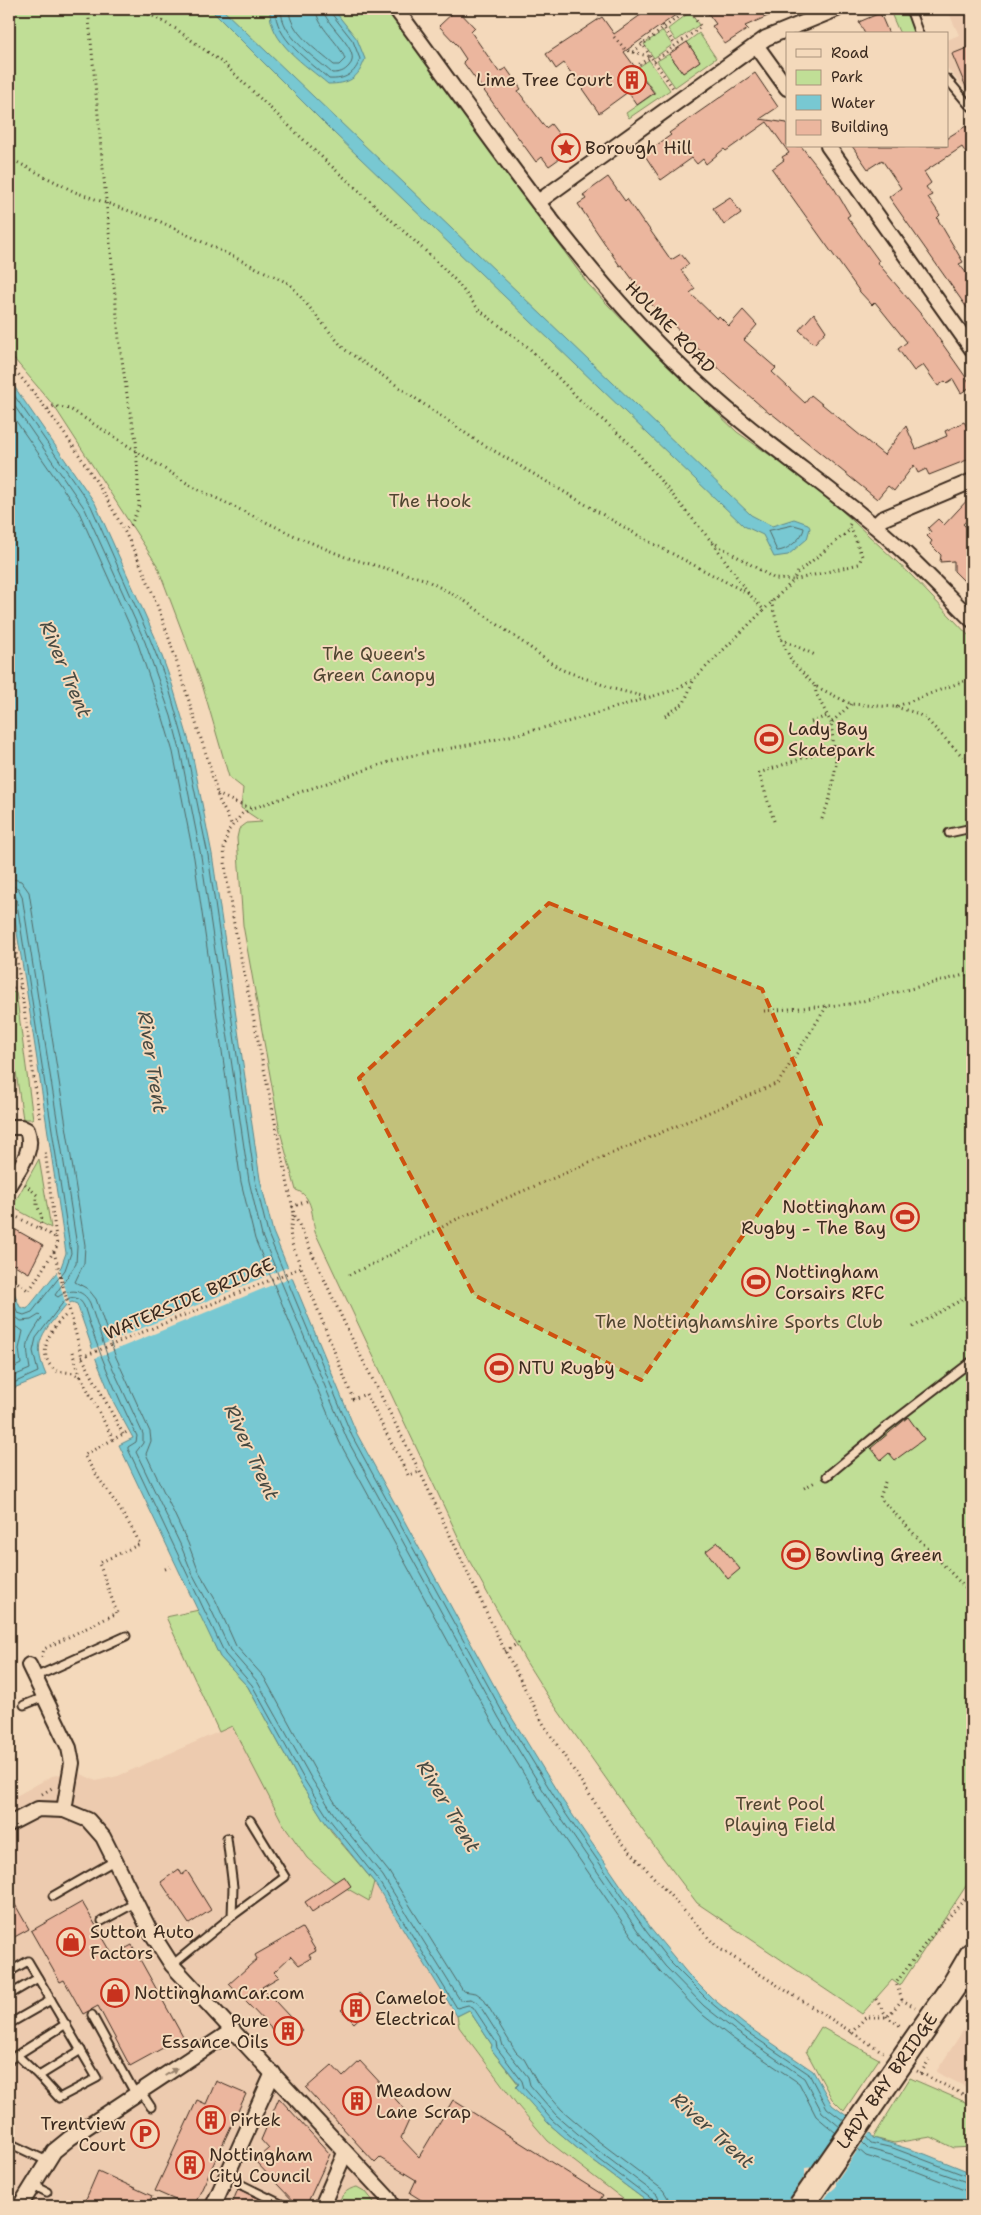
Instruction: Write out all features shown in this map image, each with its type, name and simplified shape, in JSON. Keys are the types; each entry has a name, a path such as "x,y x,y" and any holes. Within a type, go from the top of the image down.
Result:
{"highway":[{"name":"LADY BAY BRIDGE","path":"800,2206 955,1984 972,1955"}],"street":[{"path":"538,202 766,38 836,9"},
{"name":"HOLME ROAD","path":"403,11 538,202 593,273 685,372 741,421 875,526 972,620"},
{"path":"756,45 786,87"},
{"path":"829,148 972,350"},
{"path":"875,526 882,520 972,481"},
{"path":"9,1127 21,1127 27,1130 30,1140 16,1184"},
{"path":"31,1667 69,1748 72,1763 64,1810"},
{"path":"9,1824 38,1809 64,1810 88,1820 103,1837 135,1903 172,1965 388,2198 392,2206"},
{"path":"20,2206 54,2151 70,2138 233,2030"},
{"path":"213,2206 272,2073"},
{"path":"322,2206 345,2153"}],"lane":[{"path":"910,9 918,32"},
{"path":"948,80 972,107"},
{"path":"949,833 972,828"},
{"path":"827,1476 886,1427 972,1361"},
{"path":"31,1667 126,1636"},
{"path":"24,1705 44,1697"},
{"path":"172,1965 232,1916 285,1877 250,1820"},
{"path":"227,1838 234,1887 232,1916"},
{"path":"53,1896 114,1861"},
{"path":"102,1921 135,1903"},
{"path":"9,1972 28,1960 97,2078 59,2098 17,2055"},
{"path":"9,1995 38,1978"},
{"path":"9,2024 51,2000"},
{"path":"92,2015 139,2093 151,2107"},
{"path":"9,2060 66,2024"},
{"path":"39,2076 81,2050"},
{"path":"9,2143 48,2161"},
{"path":"240,2184 285,2206"},
{"path":"33,2185 47,2192"}],"path":[{"path":"88,9 118,338 137,453 139,506 131,525 124,530"},
{"path":"140,9 176,28 224,64 328,163 430,255 456,281 479,310 528,346 580,400 630,444 711,541 749,594 763,609"},
{"path":"633,52 641,42 688,9 701,27 654,61"},
{"path":"663,26 676,45"},
{"path":"614,37 626,50 652,56"},
{"path":"641,42 680,99"},
{"path":"635,67 652,56"},
{"path":"9,158 75,192 161,222 290,284 344,349 474,439 646,540 749,594"},
{"path":"9,363 48,409 82,458 124,530 157,604 218,794 232,825"},
{"path":"48,409 54,406 70,410 193,488 293,535 345,557 424,580 462,599 560,669 614,689 647,698"},
{"path":"711,541 775,579 794,580 859,564 862,556 848,527 861,514"},
{"path":"846,2030 717,1947 618,1838 544,1725 505,1651 420,1472 350,1335 294,1214 230,901 224,849 228,831 232,825 242,814 253,808 404,757 489,741 558,724 677,689 694,679 794,580 796,574 850,530"},
{"path":"771,601 781,638 792,662 815,686 852,704 895,707 916,713 925,718 972,766"},
{"path":"781,638 815,655"},
{"path":"895,707 972,678"},
{"path":"665,716 684,703 694,679"},
{"path":"815,686 816,693 831,723 836,765 834,782 822,819"},
{"path":"831,723 852,704"},
{"path":"811,722 827,716"},
{"path":"774,821 759,773 834,747"},
{"path":"218,794 253,808"},
{"path":"9,904 40,1122"},
{"path":"9,953 16,946"},
{"path":"764,1011 851,1004 972,973"},
{"path":"9,989 21,987"},
{"path":"350,1275 457,1219 778,1082 827,1006"},
{"path":"9,1277 29,1290 57,1246 44,1142"},
{"path":"16,1184 33,1189 42,1217 39,1229"},
{"path":"292,1207 309,1200"},
{"path":"9,1213 56,1238"},
{"path":"294,1214 290,1232 353,1400 366,1394 408,1475 420,1472"},
{"path":"31,1667 44,1649 117,1613 99,1563 140,1544 127,1517 102,1485 84,1455 125,1433 82,1357 54,1252"},
{"name":"WATERSIDE BRIDGE","path":"82,1357 302,1267"},
{"path":"9,1286 17,1282"},
{"path":"913,1328 972,1295"},
{"path":"65,1316 51,1333 45,1345 45,1355 48,1363 56,1371 74,1373 81,1378"},
{"path":"72,1352 78,1364 81,1378 113,1439"},
{"path":"886,1482 880,1498 972,1595"},
{"path":"165,1569 170,1567"},
{"path":"505,1651 520,1642"},
{"path":"918,2009 902,2000 896,1983 928,1940 972,1891"},
{"path":"851,2033 866,2017 887,2018 902,2000"},
{"path":"921,2073 972,2099"}],"highlighted area":[{"path":"549,903 762,989 821,1125 641,1380 474,1295 359,1078"}],"shaded area":[{"path":"947,9 972,9 972,97 948,69 948,40 959,35"},
{"path":"232,1726 369,1901 374,1882 457,2016 459,2027 517,2106 548,2141 632,2206 9,2206 9,1800 52,1776 75,1771 96,1781 118,1776"},
{"path":"972,2017 972,2090 936,2072"}],"green space":[{"path":"9,9 385,9 395,20 588,284 649,348 737,432 797,474 839,508 911,575 972,639 972,1877 900,1986 892,1980 862,2014 697,1903 648,1838 547,1695 525,1660 470,1562 315,1232 309,1202 302,1193 296,1190 280,1131 243,925 237,838 239,829 247,823 262,822 241,808 243,788 229,777 202,684 157,565 54,406 9,353"},
{"path":"905,9 915,32 899,32 890,11"},
{"path":"690,12 699,25 676,41 668,29"},
{"path":"663,31 672,45 654,58 644,44"},
{"path":"699,33 716,58 675,87 657,61 669,54 683,73 700,61 687,42"},
{"path":"649,60 670,90 629,118 626,113 655,93 637,68"},
{"path":"16,992 33,1119 23,1119 9,1026 9,993"},
{"path":"39,1159 51,1228 12,1207"},
{"path":"199,1610 220,1657 248,1687 301,1784 331,1831 374,1882 369,1901 332,1880 307,1858 282,1822 232,1726 219,1732 166,1617"},
{"path":"469,2010 492,2045 491,2049 519,2085 517,2086 548,2123 585,2155 653,2206 632,2206 548,2141 518,2106 459,2027 457,2016"},
{"path":"821,2027 879,2059 844,2111 832,2099 806,2051"},
{"path":"910,2078 972,2105 972,2147 954,2148 931,2137 894,2143 873,2138"},
{"path":"357,2187 366,2192 377,2206 336,2206 347,2191"}],"water":[{"path":"210,9 222,9 751,515 772,526 794,519 808,524 810,528 807,539 788,555 774,557 763,535 744,526 335,134"},
{"path":"270,9 333,9 357,39 365,59 356,76 342,83 328,84 299,61 282,42 275,32 271,21"},
{"name":"River Trent","path":"9,379 95,503 155,637 172,684 191,748 212,854 260,1179 273,1232 357,1434 509,1713 563,1801 650,1928 688,1974 712,1998 744,2024 813,2071 832,2105 871,2134 873,2138 925,2154 972,2173 972,2206 653,2206 585,2155 548,2123 516,2087 519,2084 491,2049 492,2045 469,2010 457,2016 374,1882 325,1822 301,1784 248,1687 220,1657 119,1445 133,1438 114,1403 97,1362 77,1304 72,1302 66,1305 42,1337 40,1353 46,1375 9,1390 9,1289 12,1288 20,1307 27,1309 61,1267 66,1253 9,886"}],"pier":[{"path":"290,1266 294,1276 93,1359 90,1350"},
{"path":"60,1269 70,1305 67,1309 56,1270"},
{"path":"847,2115 867,2128 831,2180 834,2180 868,2129 871,2131 836,2182 836,2187 820,2206 816,2206 825,2191 814,2206 785,2206 805,2175 805,2168 813,2167"}],"building":[{"path":"457,9 475,28 471,32 499,72 506,68 521,89 518,91 546,128 551,124 564,141 559,144 566,154 549,166 542,157 536,162 463,62 466,59 456,44 439,26"},
{"path":"649,9 684,9 624,52 654,93 637,105 628,92 599,113 564,63 556,69 546,54 602,17 614,34"},
{"path":"705,9 784,9 745,26 748,29 725,44 712,26 716,24"},
{"path":"880,13 888,32 864,32 859,22"},
{"path":"687,42 700,61 683,73 669,54"},
{"path":"972,46 972,101 952,54"},
{"path":"755,73 778,107 760,119 786,123 786,148 803,148 834,188 850,215 847,217 879,261 877,262 925,319 972,386 961,393 953,379 947,383 945,381 938,386 923,365 914,371 898,349 907,342 875,302 872,305 860,292 772,169 784,160 782,157 789,153 767,122 726,151 724,149 706,164 703,159 697,164 692,158 661,180 644,154 671,135 669,133"},
{"path":"966,126 972,135 972,162 962,147 924,172 931,183 926,187 932,195 928,197 940,215 937,218 963,262 959,264 972,280 972,315 889,197 901,188 882,160 868,169 853,148 948,148 948,137"},
{"path":"608,177 625,201 627,199 671,260 681,254 689,264 681,270 695,289 690,293 717,319 719,316 729,326 743,310 757,325 744,340 776,368 772,372 805,403 811,395 884,455 906,426 916,449 947,436 945,431 964,422 972,435 972,458 929,475 926,469 918,473 914,465 894,491 888,486 877,499 770,414 649,302 622,265 620,266 578,204 586,199 583,195"},
{"path":"730,197 741,213 724,225 713,208"},
{"path":"814,313 826,331 814,344 799,330"},
{"path":"972,495 972,516 963,524 972,533 972,589 954,571 954,561 940,562 941,555 930,544 932,541 927,536 931,532 928,528 938,519 944,525"},
{"path":"16,1230 43,1245 29,1273 9,1262 9,1242"},
{"path":"908,1417 924,1439 895,1460 889,1453 881,1460 871,1448"},
{"path":"718,1542 740,1569 728,1579 706,1551"},
{"path":"179,1869 182,1875 187,1871 211,1910 189,1924 161,1882"},
{"path":"344,1876 351,1886 312,1912 305,1902"},
{"path":"9,1894 29,1929 9,1940"},
{"name":"NottinghamCar.com","path":"82,1902 113,1955 132,1945 183,2037 130,2066 98,2006 83,2014 64,1980 60,1982 31,1931"},
{"path":"302,1928 316,1951 309,1955 311,1958 299,1965 291,1956 274,1972 279,1977 262,1987 302,2030 286,2044 229,1984 257,1959 255,1955"},
{"name":"Camelot Electrical","path":"359,1993 372,2006 354,2023 341,2010"},
{"path":"360,2061 411,2116 401,2138 419,2157 453,2100 603,2195 596,2206 431,2206 410,2193 416,2180 380,2158 375,2163 306,2088 332,2065 343,2077"},
{"path":"216,2081 246,2094 194,2206 189,2206 155,2191 197,2100 206,2104"},
{"path":"279,2098 330,2154 306,2206 298,2206 255,2161 269,2149 261,2140"},
{"path":"98,2171 152,2196 147,2206 83,2206"},
{"path":"238,2189 273,2206 231,2206"}],"place":[{"name":"Lime Tree Court","path":"632,80"},
{"name":"Borough Hill","path":"566,148"},
{"name":"Lady Bay Skatepark","path":"769,739"},
{"name":"Nottingham Rugby - The Bay","path":"905,1217"},
{"name":"Nottingham Corsairs RFC","path":"756,1282"},
{"name":"NTU Rugby","path":"499,1368"},
{"name":"Bowling Green","path":"796,1555"},
{"name":"Sutton Auto Factors","path":"71,1942"},
{"name":"NottinghamCar.com","path":"115,1993"},
{"name":"Camelot Electrical","path":"356,2008"},
{"name":"Pure Essance Oils","path":"288,2031"},
{"name":"Meadow Lane Scrap","path":"357,2101"},
{"name":"Pirtek","path":"211,2120"},
{"name":"Trentview Court","path":"145,2134"},
{"name":"Nottingham City Council","path":"190,2165"}],"park label":[{"name":"The Hook","path":"430,501"},
{"name":"The Queen's Green Canopy","path":"374,664"},
{"name":"The Nottinghamshire Sports Club","path":"739,1322"},
{"name":"Trent Pool Playing Field","path":"780,1814"}]}
